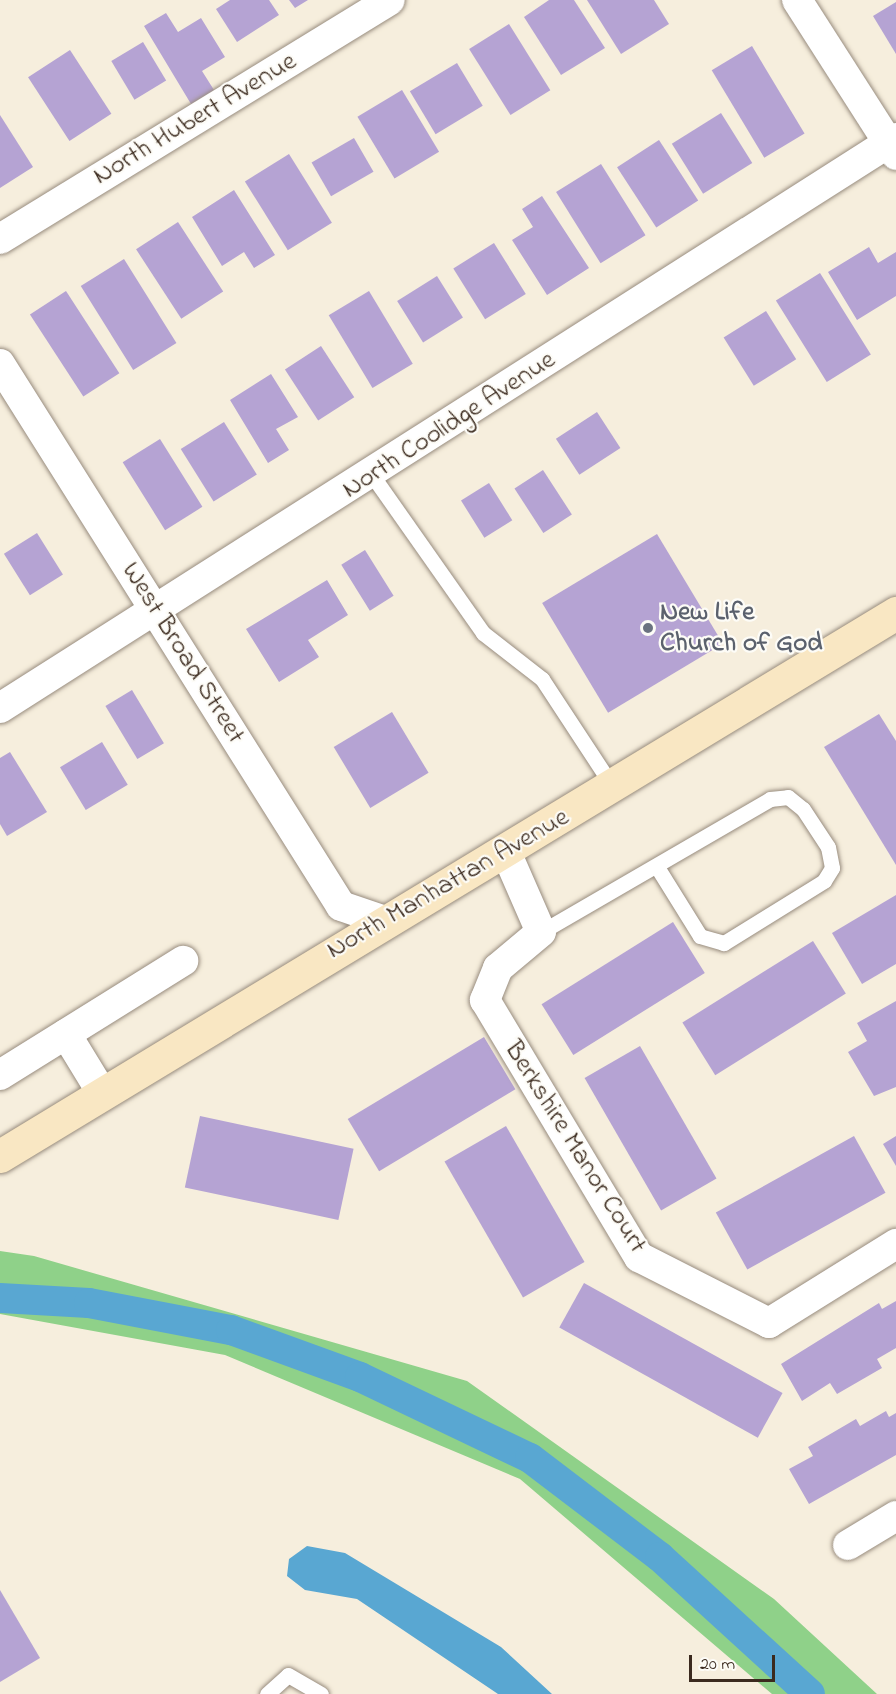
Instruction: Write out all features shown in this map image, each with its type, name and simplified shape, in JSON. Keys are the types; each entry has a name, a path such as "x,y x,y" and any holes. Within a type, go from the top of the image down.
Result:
{"street":[{"name":"North Hubert Avenue","path":"0,239 390,0"},
{"path":"797,0 893,145"},
{"name":"North Coolidge Avenue","path":"0,708 372,476 893,145"},
{"name":"West Broad Street","path":"0,364 341,906 382,920"},
{"name":"North Manhattan Avenue","path":"0,1156 382,920 506,852 896,613"},
{"path":"506,852 541,932"},
{"name":"Berkshire Manor Court","path":"541,932 498,968 485,1000 639,1257 769,1323 896,1244"},
{"path":"0,1075 183,961"},
{"path":"66,1034 102,1093"},
{"path":"848,1545 896,1516"}],"lane":[{"path":"372,476 483,633 542,679 613,787"},
{"path":"541,932 657,867 770,798 788,797 803,809 828,847 832,868 824,881 724,943 700,936 657,867"},
{"path":"267,1694 288,1675 321,1694"}],"green space":[{"path":"0,1251 34,1256 467,1381 774,1599 877,1694 772,1694 520,1479 225,1355 0,1314"}],"water":[{"path":"307,1546 345,1553 501,1647 552,1694 498,1694 357,1599 305,1590 287,1576 289,1559"}],"building":[{"path":"230,0 269,0 279,15 237,42 216,9"},
{"path":"289,0 308,0 295,8"},
{"path":"549,0 574,0 605,48 561,75 524,17"},
{"path":"587,0 654,0 669,24 621,54"},
{"path":"896,2 896,54 873,16"},
{"path":"166,13 178,32 201,18 225,57 202,71 214,90 191,104 144,26"},
{"path":"509,24 550,90 510,115 469,49"},
{"path":"143,42 166,81 134,100 111,61"},
{"path":"752,46 805,133 764,158 712,70"},
{"path":"70,50 111,114 69,141 28,77"},
{"path":"457,63 483,106 436,134 410,91"},
{"path":"402,90 439,152 395,178 357,117"},
{"path":"721,113 752,163 703,194 672,144"},
{"path":"0,115 33,167 0,188"},
{"path":"354,138 374,172 331,196 312,162"},
{"path":"659,140 698,200 656,228 617,167"},
{"path":"289,154 332,223 288,250 245,182"},
{"path":"601,164 646,235 601,263 556,192"},
{"path":"234,190 275,255 254,268 244,252 222,266 192,217"},
{"path":"542,196 589,268 547,295 512,240 533,227 522,209"},
{"path":"178,222 223,292 181,319 136,249"},
{"path":"494,243 526,294 485,319 453,268"},
{"path":"869,247 878,263 896,252 896,296 857,320 828,272"},
{"path":"124,259 176,343 133,370 81,286"},
{"path":"820,273 871,354 827,382 776,301"},
{"path":"437,276 463,318 423,342 397,301"},
{"path":"66,291 119,373 83,397 30,314"},
{"path":"369,291 413,364 372,388 329,315"},
{"path":"766,311 796,359 754,386 724,337"},
{"path":"321,346 354,397 318,421 285,369"},
{"path":"271,374 298,417 276,429 289,450 268,463 230,400"},
{"path":"597,412 620,448 579,475 556,439"},
{"path":"224,422 257,475 214,502 181,449"},
{"path":"160,439 202,507 165,530 123,462"},
{"path":"543,470 572,514 543,533 514,489"},
{"path":"489,483 512,520 484,538 461,500"},
{"path":"37,533 63,575 30,595 4,554"},
{"path":"657,534 723,644 608,713 542,603"},
{"path":"365,550 394,596 370,611 341,565"},
{"path":"327,580 348,615 308,640 319,657 279,682 246,629"},
{"path":"132,690 164,743 137,759 105,706"},
{"path":"392,712 429,773 370,808 334,747"},
{"path":"879,714 896,741 896,865 824,747"},
{"path":"102,742 128,785 86,810 60,767"},
{"path":"10,752 47,812 7,836 0,824 0,758"},
{"path":"896,895 896,964 862,984 832,933"},
{"path":"673,922 705,973 573,1055 542,1004"},
{"path":"813,941 846,994 715,1075 682,1023"},
{"path":"896,1001 896,1087 874,1096 848,1052 867,1041 857,1023"},
{"path":"484,1037 515,1089 379,1171 348,1119"},
{"path":"640,1046 717,1179 661,1211 585,1078"},
{"path":"200,1116 354,1149 338,1220 185,1187"},
{"path":"506,1126 584,1262 523,1297 445,1162"},
{"path":"854,1136 886,1193 747,1269 716,1213"},
{"path":"896,1136 896,1166 883,1144"},
{"path":"584,1283 783,1393 758,1438 559,1328"},
{"path":"896,1301 896,1348 877,1359 882,1368 837,1394 830,1383 802,1401 781,1364 879,1303 882,1309"},
{"path":"886,1411 889,1417 896,1413 896,1455 809,1504 789,1469 813,1456 808,1447 856,1419 860,1426"},
{"path":"0,1590 40,1658 0,1682"}],"waterway":[{"path":"0,1298 89,1303 231,1330 360,1377 530,1458 660,1557 810,1694"}],"place":[{"name":"New Life Church of God","path":"648,628"}]}
